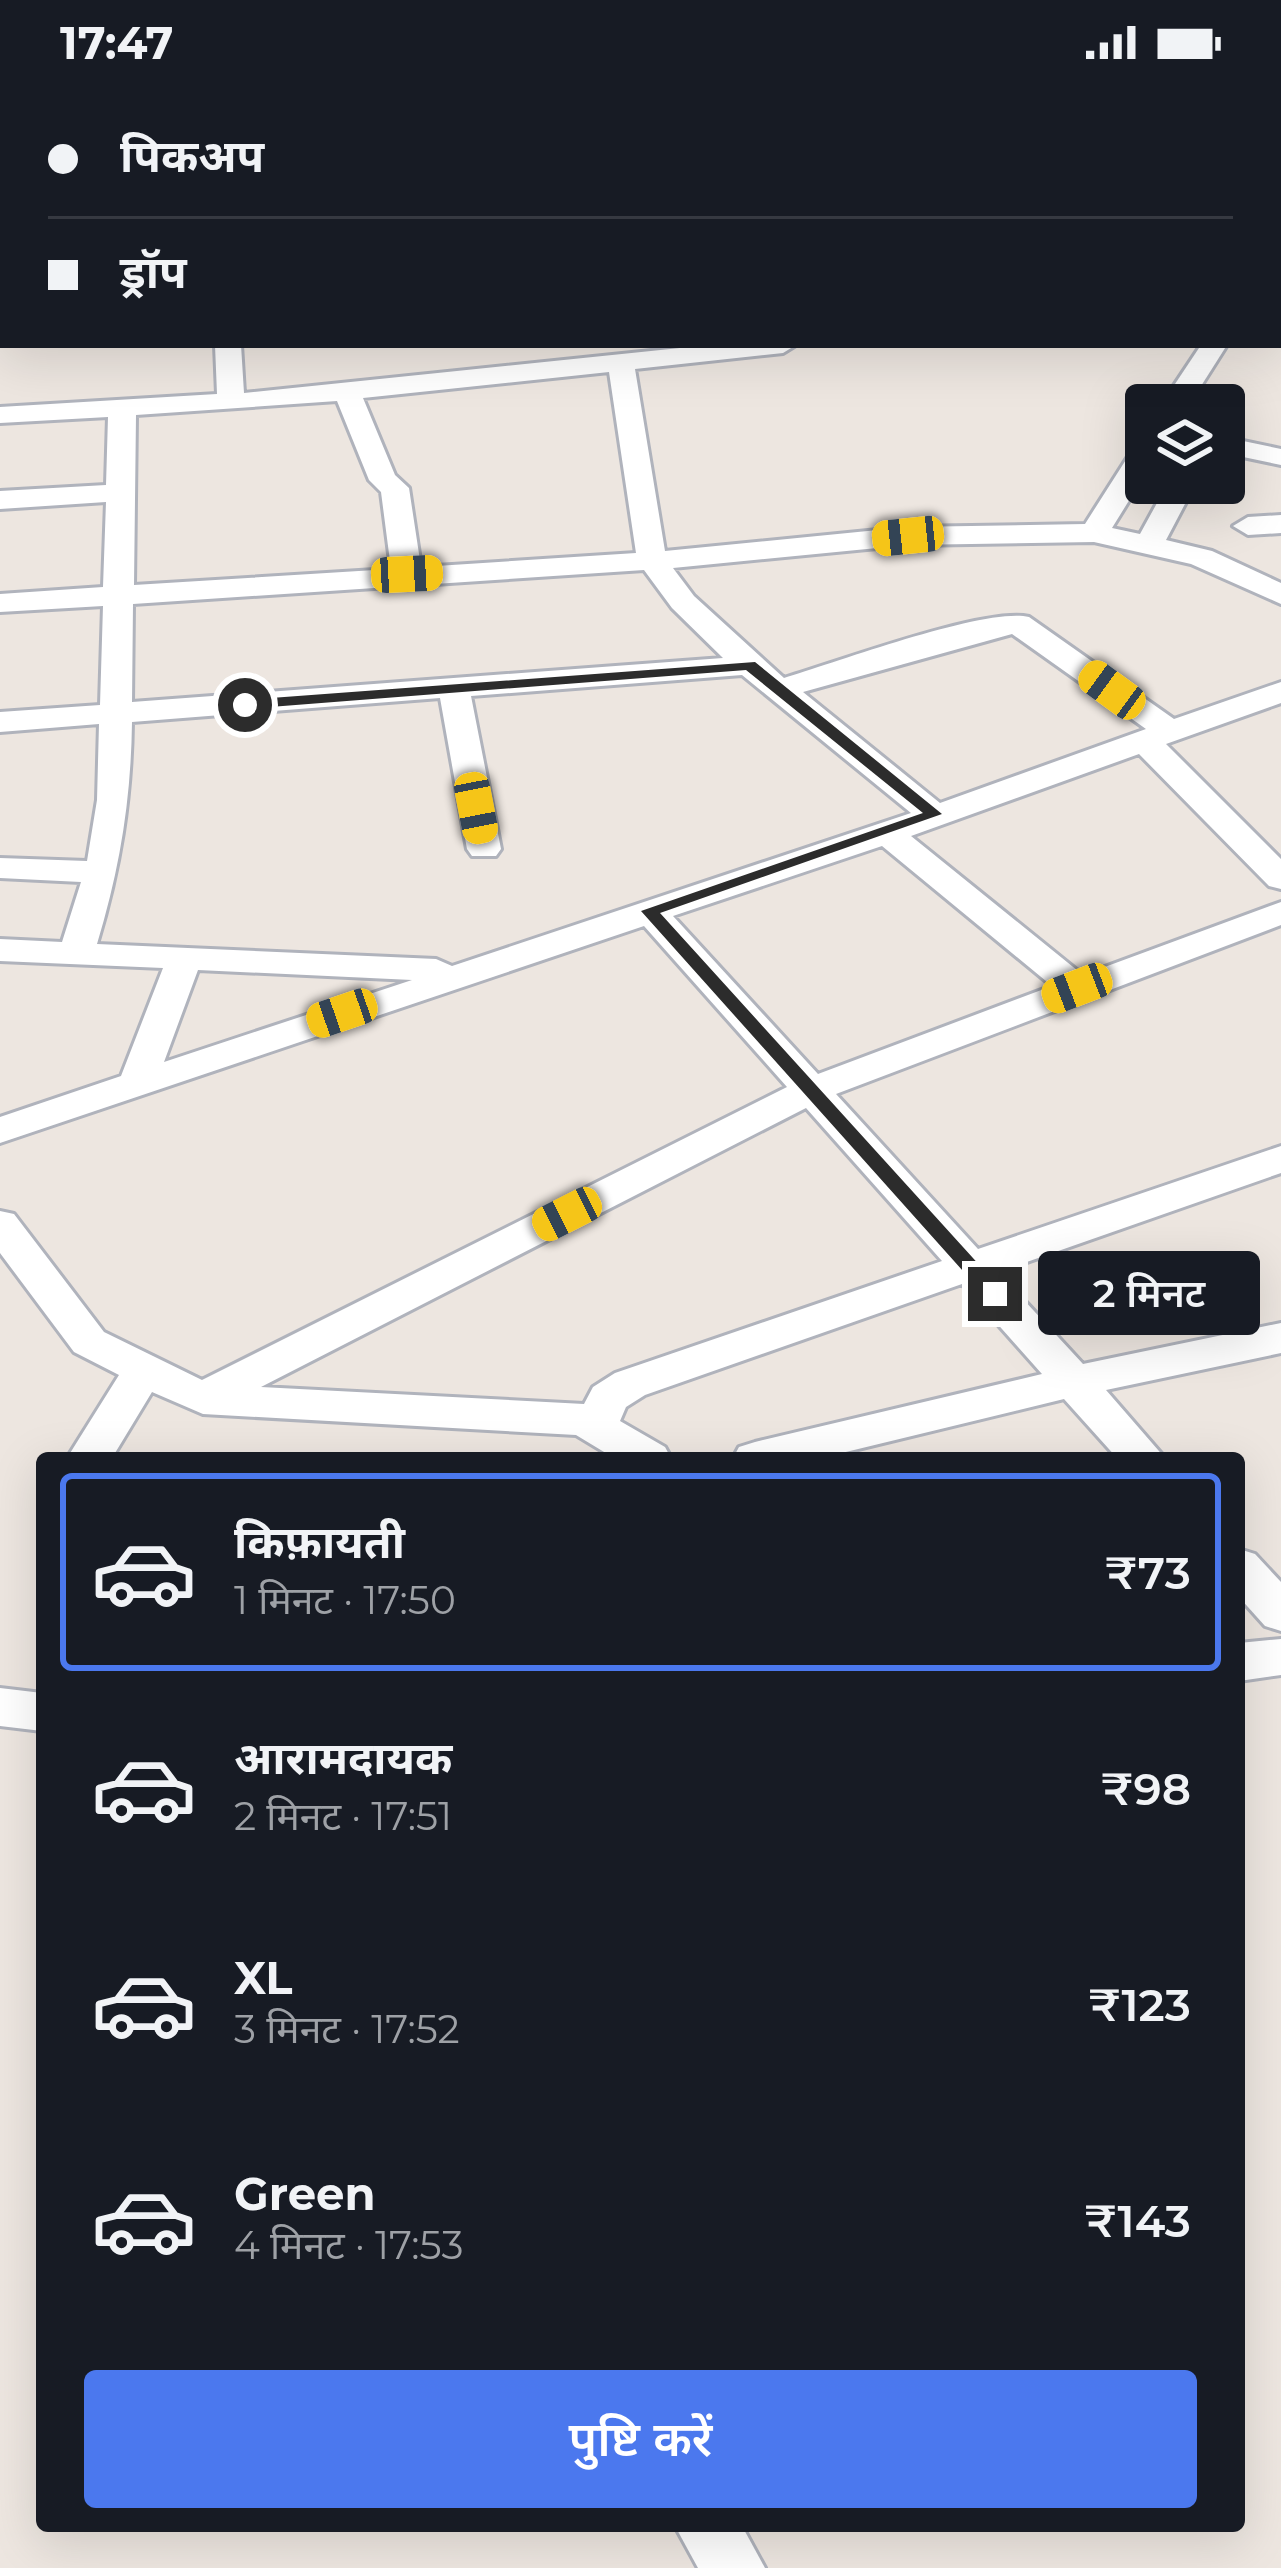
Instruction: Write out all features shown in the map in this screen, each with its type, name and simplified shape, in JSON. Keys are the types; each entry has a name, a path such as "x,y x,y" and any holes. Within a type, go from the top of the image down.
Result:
{"street":[{"path":"228,348 231,402"},
{"path":"0,415 347,392 758,348"},
{"path":"1189,384 1212,348"},
{"path":"622,364 652,561 682,602 749,665 934,814"},
{"path":"347,392 382,480 395,488 407,574"},
{"path":"76,954 102,872 114,800 122,410"},
{"path":"1245,450 1281,458"},
{"path":"1094,533 1125,484"},
{"path":"0,500 119,493"},
{"path":"1150,543 1171,504"},
{"path":"1248,526 1281,524"},
{"path":"0,604 652,561 908,536 1094,533 1215,562 1281,596"},
{"path":"779,689 1018,624 1158,736 1281,879"},
{"path":"0,722 749,665"},
{"path":"454,688 484,849"},
{"path":"0,1130 465,970 886,833 1281,692"},
{"path":"886,833 1077,988"},
{"path":"0,868 102,872"},
{"path":"649,911 1138,1452"},
{"path":"202,1399 811,1090 1281,913"},
{"path":"0,950 465,970"},
{"path":"137,1084 184,960"},
{"path":"597,1424 608,1398 630,1384 1281,1159"},
{"path":"0,1224 88,1342 202,1399 597,1424 640,1452"},
{"path":"780,1452 1075,1381 1281,1338"},
{"path":"93,1452 145,1368"},
{"path":"1245,1573 1281,1613"},
{"path":"1245,1661 1281,1658"},
{"path":"0,1707 36,1711"},
{"path":"710,2532 734,2568"}],"route":[{"path":"245,705 749,665 934,814 649,911 995,1294"}]}
